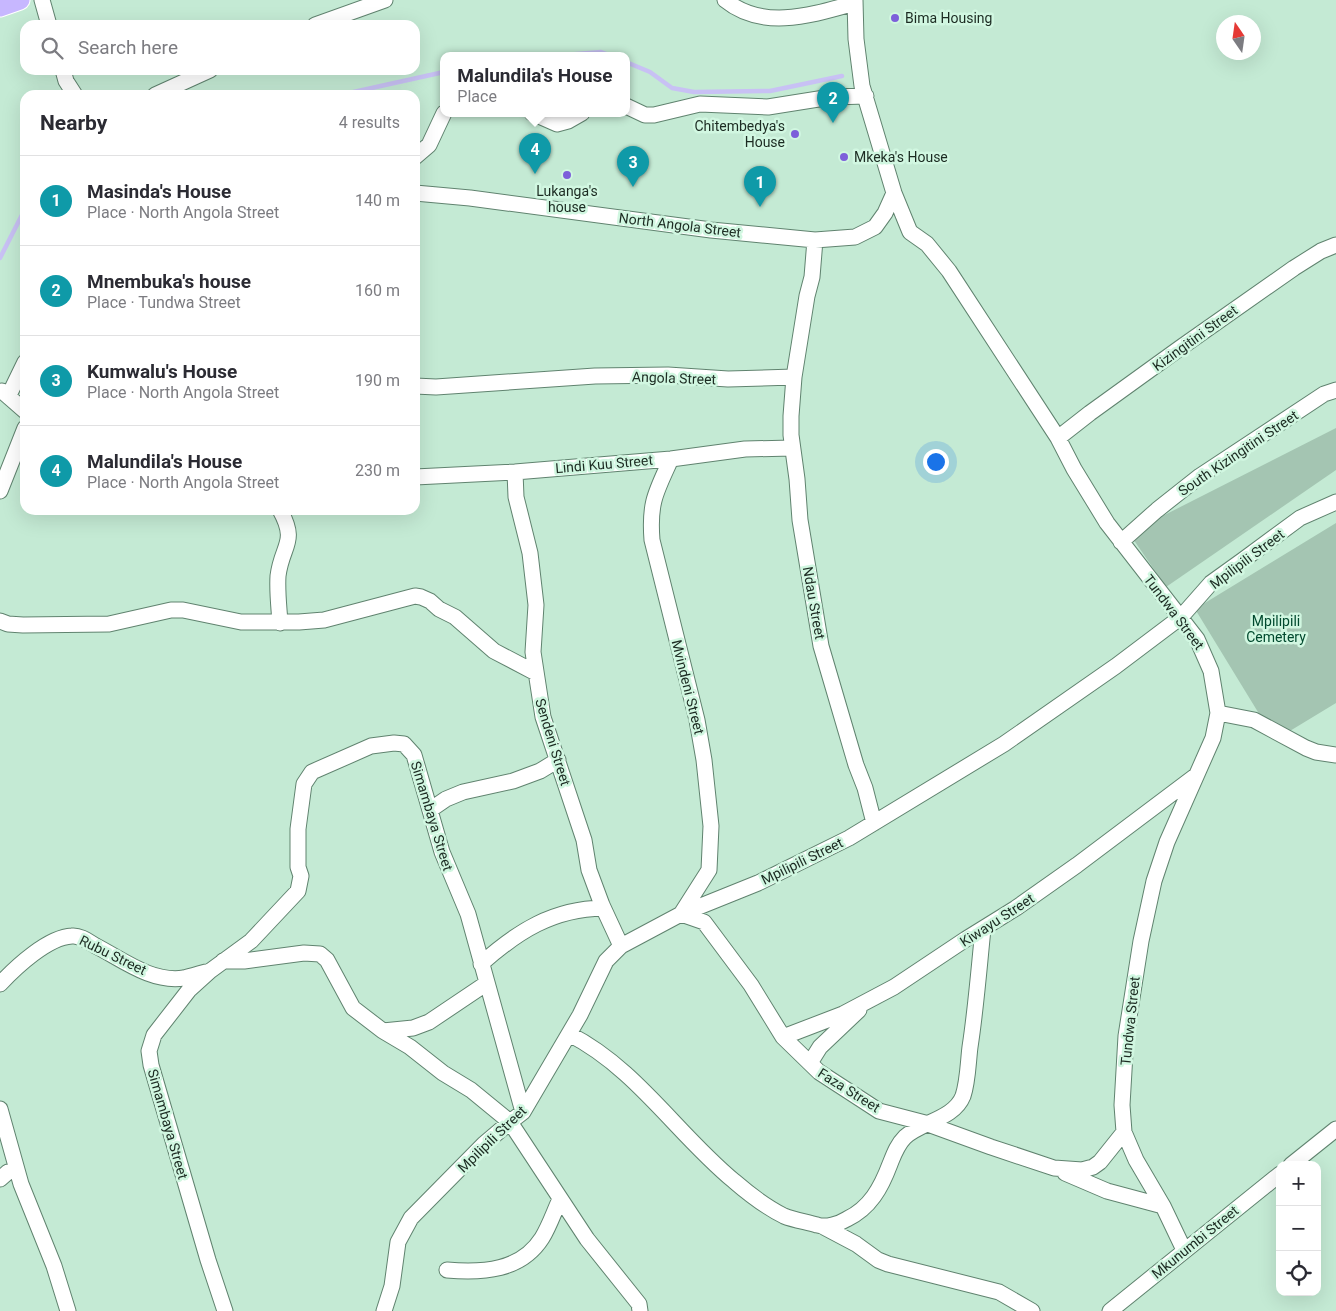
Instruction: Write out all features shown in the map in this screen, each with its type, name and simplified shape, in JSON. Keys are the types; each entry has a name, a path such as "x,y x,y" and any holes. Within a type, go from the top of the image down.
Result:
{"main road":[{"path":"0,7 20,0"}],"street":[{"path":"42,0 48,20"},
{"path":"329,20 385,0"},
{"path":"724,0 744,13 767,18 802,16 855,1"},
{"name":"Tundwa Street","path":"855,1 856,39 864,91 894,193 910,232 926,244 949,271 1058,438 1082,483 1107,523 1197,639 1206,654 1212,671 1218,713 1213,738 1167,842 1154,881 1140,941 1126,1036 1122,1105 1124,1132 1136,1160 1163,1206 1184,1250"},
{"path":"64,75 72,90"},
{"path":"166,90 199,75"},
{"path":"630,108 645,115 654,115 700,104 768,106 864,91"},
{"path":"420,152 428,145 442,117"},
{"path":"541,117 557,124 575,117"},
{"name":"North Angola Street","path":"420,193 470,198 711,230 815,240 855,237 875,227 885,214 894,193"},
{"path":"794,377 807,296 812,277 815,240"},
{"name":"Kizingitini Street","path":"1058,438 1180,348 1294,268 1321,251 1336,246"},
{"path":"20,369 4,392 20,406"},
{"name":"Angola Street","path":"420,386 436,387 595,376 668,375 728,379 794,377"},
{"name":"Ndau Street","path":"794,377 790,416 792,448 798,487 800,520 821,646 874,823"},
{"name":"South Kizingitini Street","path":"1121,542 1200,476 1324,394 1336,390"},
{"path":"0,491 20,441"},
{"name":"Lindi Kuu Street","path":"420,477 515,472 671,459 745,449 792,448"},
{"name":"Mvindeni Street","path":"671,459 654,496 651,516 652,540 697,720 704,760 711,826 709,870 681,914"},
{"name":"Sendeni Street","path":"515,472 516,497 530,553 536,605 533,652 543,717 584,840 589,870 603,908 621,946"},
{"name":"Mpilipili Street","path":"384,1311 392,1286 398,1242 410,1218 484,1144 523,1112 580,1015 606,961 621,946 681,914 758,883 849,838 1004,744 1116,666 1181,617 1211,583 1300,518 1336,502"},
{"path":"280,623 278,575 290,533 282,515"},
{"path":"0,621 8,624 23,625 109,624 171,610 183,610 241,622 280,623 324,620 416,596 430,601 439,609 455,617 494,652 536,673"},
{"path":"1218,713 1254,720 1306,748 1316,752 1336,755"},
{"name":"Simambaya Street","path":"225,1311 173,1144 151,1065 149,1051 154,1035 189,990 210,971 250,941 298,891 300,876 298,867 298,829 304,784 312,772 371,746 394,743 404,744 414,755 442,852 468,914 523,1112"},
{"path":"430,810 446,799 463,792 513,781 540,771 558,760"},
{"name":"Kiwayu Street","path":"783,1037 843,1014 866,1000 894,987 1062,876 1195,776"},
{"path":"481,964 505,943 544,920 583,910 603,908"},
{"name":"Faza Street","path":"681,914 704,922 751,985 783,1037 819,1072 879,1110 1054,1168 1107,1191 1163,1206"},
{"path":"822,1226 841,1222 852,1217 870,1203 884,1180 897,1146 905,1137 955,1107 962,1097 966,1086 974,1023 983,929"},
{"name":"Rubu Street","path":"0,984 16,967 30,956 51,944 71,936 78,936 128,965 170,978 184,978 210,971"},
{"path":"224,961 244,961 304,953 320,954 327,960 353,1008 383,1031 410,1047 443,1073 470,1090 510,1122 587,1239 639,1304 640,1311"},
{"path":"383,1031 413,1028 429,1022 487,983"},
{"path":"810,1063 820,1047 849,1021 866,1000"},
{"path":"568,1034 586,1042 607,1058 644,1091 716,1167 753,1197 785,1216 822,1226 856,1244 878,1260 999,1292 1032,1311"},
{"path":"0,1109 21,1184 54,1266 68,1311"},
{"path":"1296,1161 1336,1128"},
{"name":"Faza Street","path":"1054,1168 1082,1170 1093,1167 1100,1162 1124,1132"},
{"name":"Mkunumbi Street","path":"1110,1311 1276,1177"},
{"path":"448,1270 488,1271 519,1261 533,1250 543,1237 560,1199"}],"green space":[{"path":"1336,428 1336,470 1166,587 1129,533"},
{"name":"Mpilipili Cemetery","path":"1336,523 1336,703 1275,740 1195,609"}],"waterway":[{"path":"630,64 650,72 672,88 694,92 770,91 842,76"},
{"path":"363,90 440,73"},
{"path":"0,258 20,219"}],"place":[{"name":"Bima Housing","path":"895,18"},
{"name":"Mnembuka's house","path":"833,123"},
{"name":"Chitembedya's House","path":"795,134"},
{"name":"Mkeka's House","path":"844,157"},
{"name":"Malundila's House","path":"535,174"},
{"name":"Lukanga's house","path":"567,175"},
{"name":"Kumwalu's House","path":"633,187"},
{"name":"Masinda's House","path":"760,207"}]}
